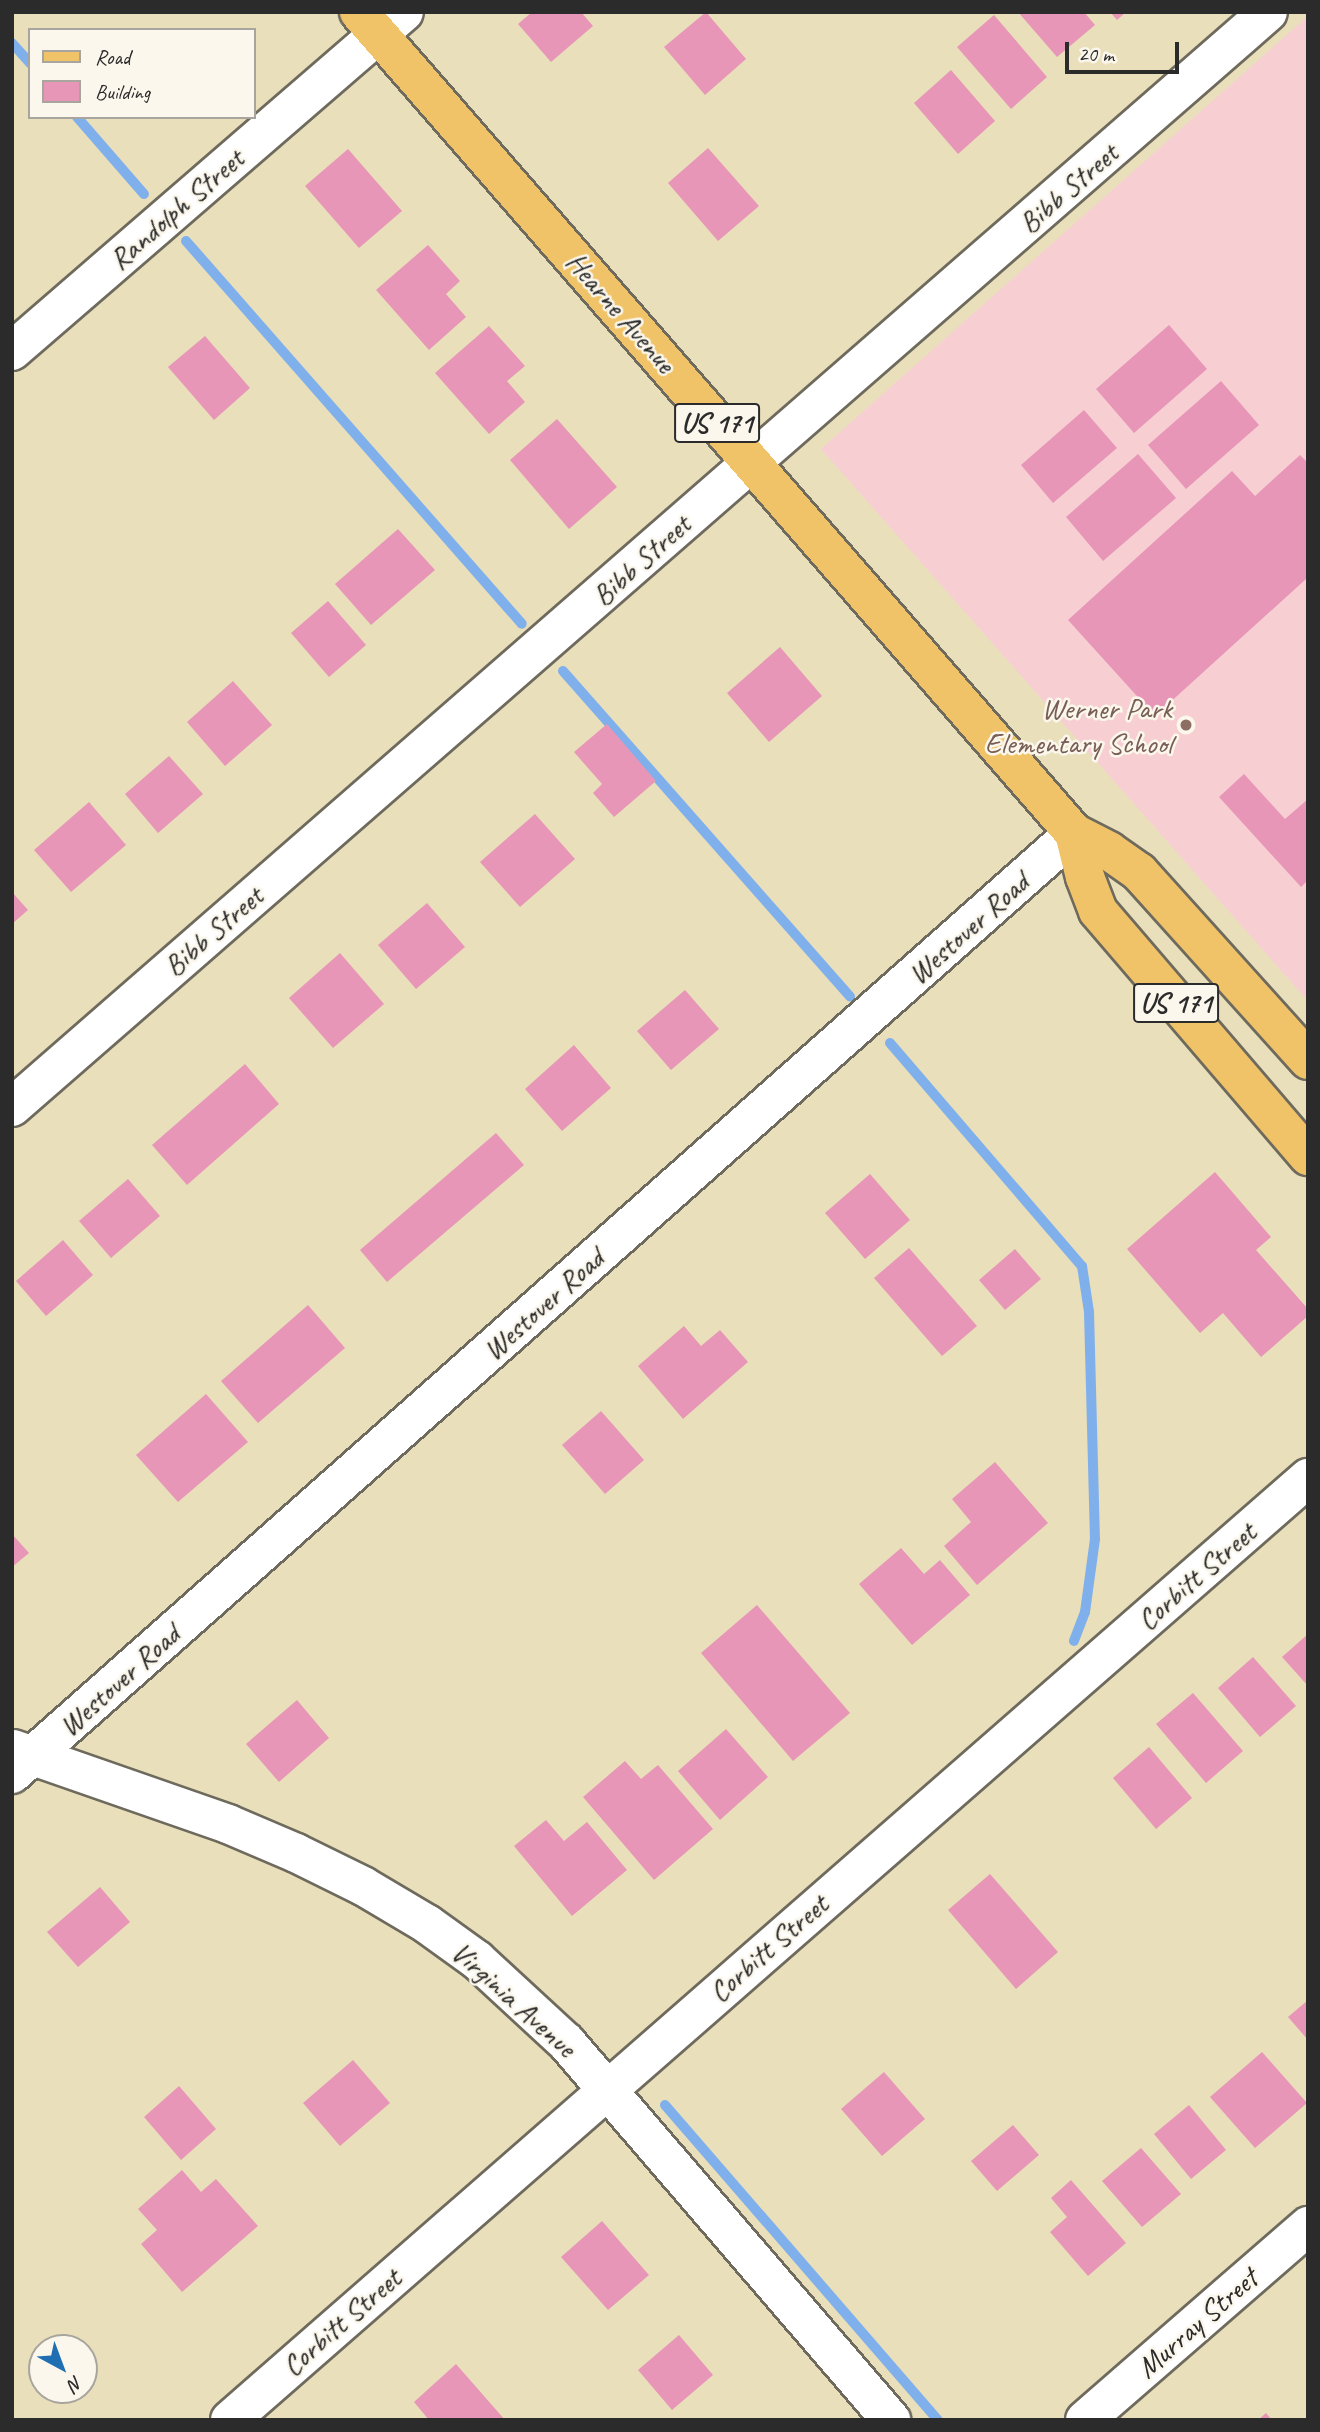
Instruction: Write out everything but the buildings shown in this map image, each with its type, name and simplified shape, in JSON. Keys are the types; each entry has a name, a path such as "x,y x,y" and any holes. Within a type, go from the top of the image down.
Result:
{"main road":[{"name":"Hearne Avenue","path":"381,19 751,461 1074,834 1109,851 1139,872 1308,1060"},
{"name":"Hearne Avenue","path":"1074,834 1085,877 1098,911 1308,1156"}],"street":[{"name":"Bibb Street","path":"12,1107 601,597 751,461 1268,12"},
{"name":"Randolph Street","path":"12,351 381,19"},
{"name":"Westover Road","path":"19,1760 1074,834"},
{"name":"Corbitt Street","path":"230,2420 1308,1478"},
{"name":"Virginia Avenue","path":"19,1760 228,1824 363,1886 427,1924 477,1960 566,2042 891,2420"},
{"name":"Murray Street","path":"1085,2420 1308,2226"}],"shaded area":[{"name":"Werner Park Elementary School","path":"1308,16 1308,1001 821,449"}],"waterway":[{"path":"12,43 28,61"},
{"path":"79,119 144,194"},
{"path":"186,241 522,624"},
{"path":"563,671 850,996"},
{"path":"890,1043 1082,1266 1089,1312 1095,1539 1085,1612 1074,1641"},
{"path":"665,2105 938,2420"}],"place":[{"name":"Werner Park Elementary School","path":"1186,725"}]}
